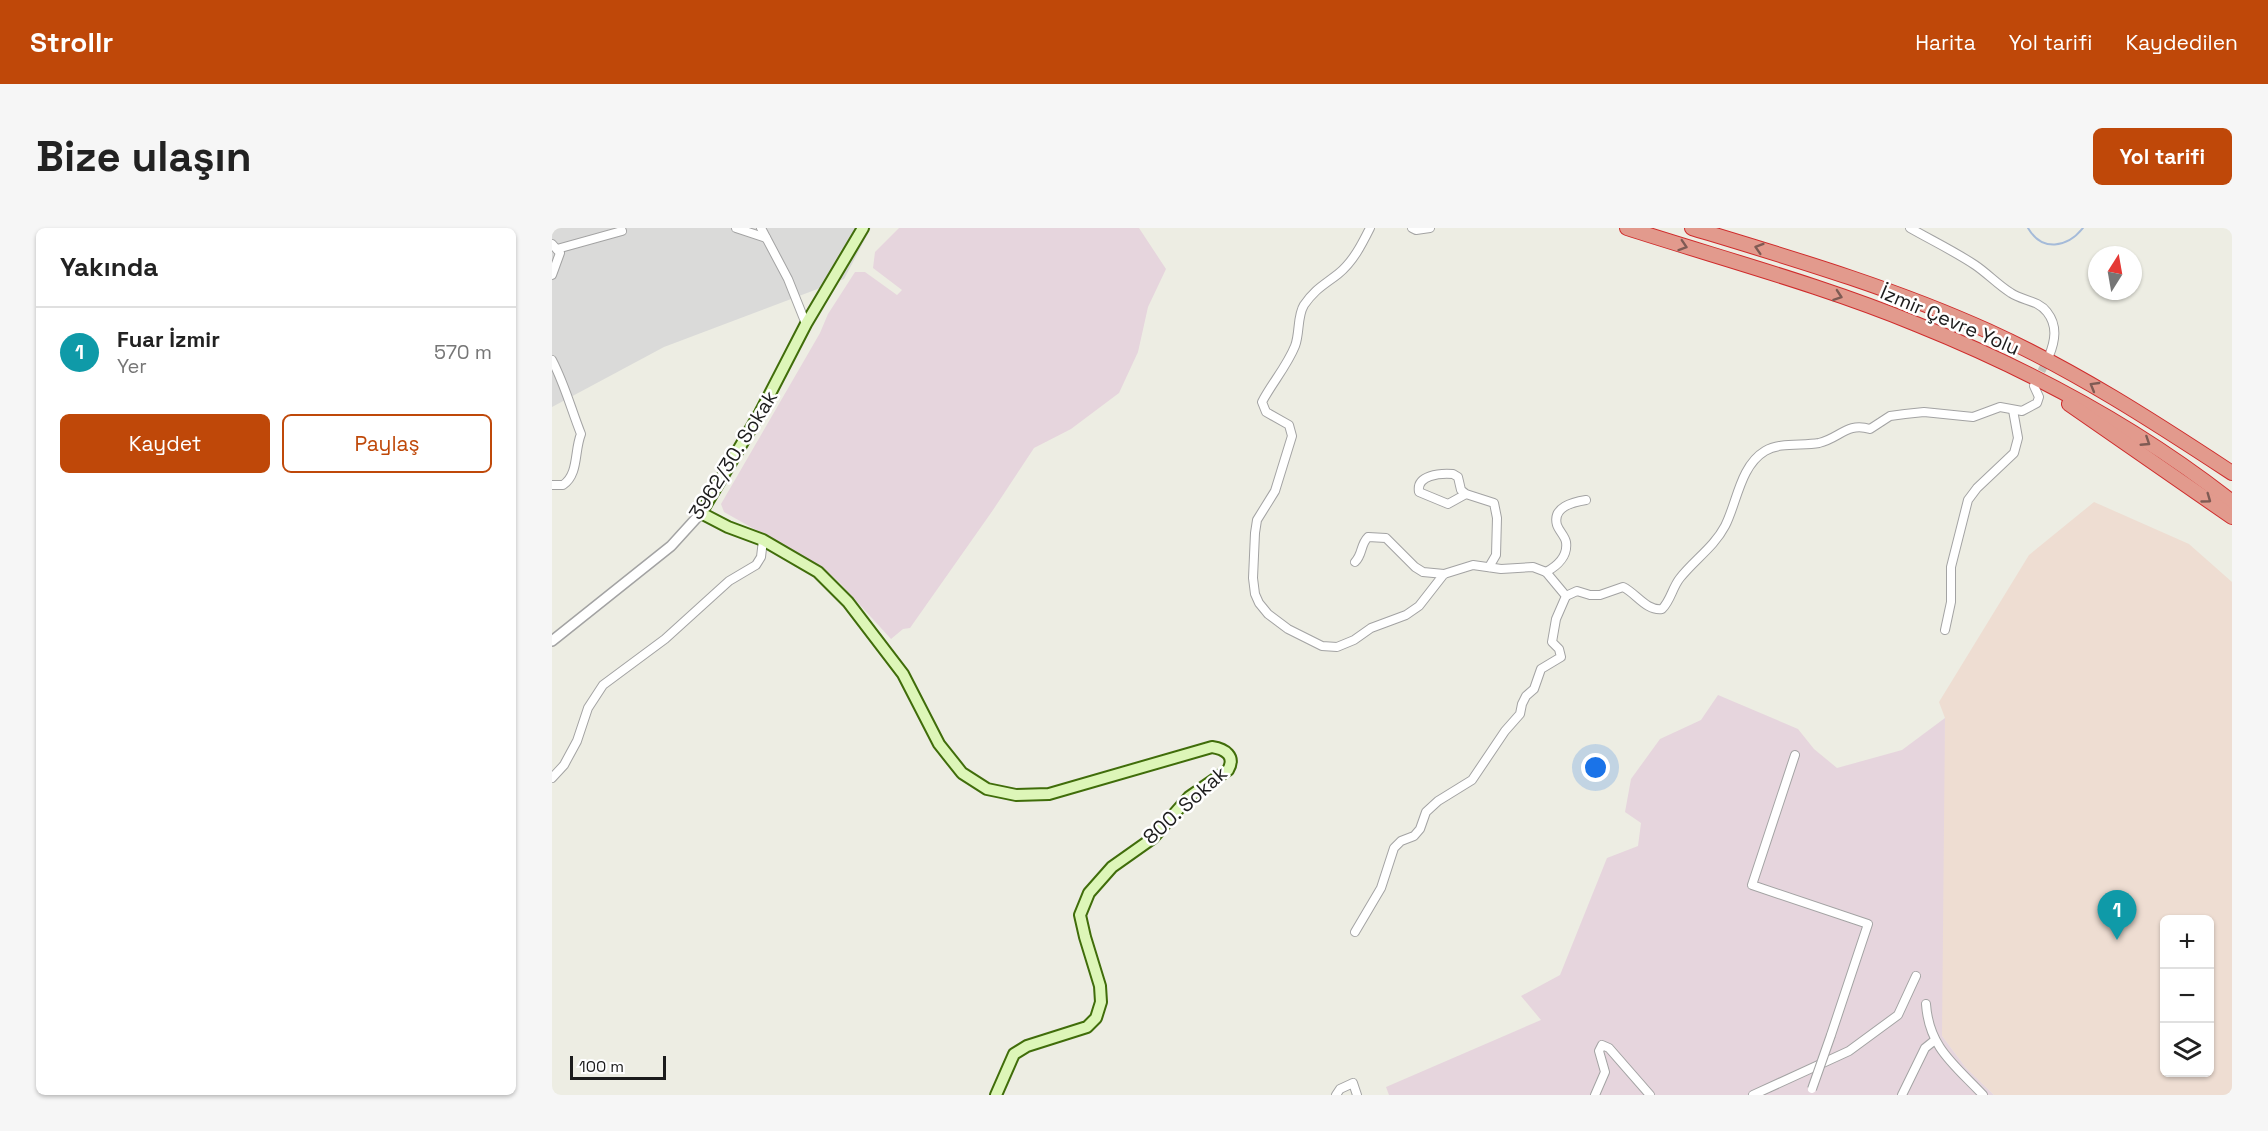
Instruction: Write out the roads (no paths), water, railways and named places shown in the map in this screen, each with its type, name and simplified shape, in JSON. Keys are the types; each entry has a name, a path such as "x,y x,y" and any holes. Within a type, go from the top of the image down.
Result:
{"highway":[{"name":"İzmir Çevre Yolu","path":"1627,228 1839,296 1916,323 1982,352 2052,384 2106,417 2232,502"},
{"name":"İzmir Çevre Yolu","path":"1692,228 1815,266 1987,330 2097,387 2232,473"},
{"path":"1982,352 2048,390 2232,517"}],"main road":[{"name":"3962/30. Sokak","path":"701,513 772,393 806,324 863,228"},
{"path":"701,513 728,527 763,540"},
{"name":"800. Sokak","path":"763,540 818,573 848,602 903,674 939,744 962,773 987,789 1017,795 1048,794 1212,747 1228,752 1231,758 1228,770 1189,797 1153,838 1112,867 1089,893 1080,915 1100,986 1101,1002 1096,1018 1087,1027 1028,1046 1014,1054 996,1095"}],"street":[{"path":"736,228 766,238"},
{"path":"761,228 788,279 806,324"},
{"path":"1370,228 1347,265 1318,287 1302,308 1294,348 1262,402 1266,412 1289,425 1292,436 1275,491 1257,520 1253,589 1259,603 1268,614 1288,629 1322,646 1337,647 1354,640 1371,628 1406,615 1419,606 1444,574"},
{"path":"1412,228 1416,230 1430,228"},
{"path":"1910,228 1975,265 2011,293 2038,304 2047,311 2053,322 2054,330 2054,340 2049,356"},
{"path":"552,275 560,253 554,246 622,231"},
{"path":"552,360 565,386 581,435 577,444 576,462 569,480 563,485 552,485"},
{"path":"1355,932 1381,888 1394,848 1401,841 1414,836 1420,829 1426,812 1438,801 1472,780 1500,738 1520,714 1522,704 1534,688 1541,669 1561,657 1559,649 1552,642 1557,619 1566,596 1577,591 1590,596 1600,595 1623,587 1651,608 1662,609 1672,596 1680,578 1700,558 1725,526 1741,484 1752,464 1766,450 1817,443 1837,436 1851,427 1859,426 1870,429 1890,416 1923,412 1973,417 2000,407 2022,411 2037,403 2039,397 2034,386"},
{"path":"1945,630 1951,602 1951,567 1968,500 1977,488 2014,453 2018,438 2013,410"},
{"path":"1466,494 1448,504 1430,498 1418,489 1420,484 1431,476 1453,474 1458,477 1461,490 1466,494 1494,503 1497,508 1496,555 1489,567"},
{"path":"1546,572 1556,567 1566,549 1566,539 1557,524 1557,517 1563,507 1573,502 1586,500"},
{"name":"3962/30. Sokak","path":"552,641 671,546 701,513"},
{"path":"1355,562 1361,555 1363,543 1368,537 1381,537 1386,538 1423,572 1444,574 1473,565 1501,569 1533,567 1546,572 1566,596"},
{"path":"552,778 564,765 577,741 588,708 603,685 665,639 729,581 756,565 761,557 763,540"},
{"path":"1795,755 1752,885 1868,924 1812,1092"},
{"path":"1753,1095 1849,1051 1898,1015 1916,976"},
{"path":"1926,1004 1930,1028 1938,1048 1983,1095"},
{"path":"1902,1095 1925,1048 1935,1040"},
{"path":"1595,1095 1605,1072 1599,1051 1602,1045 1609,1048 1650,1095"},
{"path":"1336,1095 1340,1089 1353,1083 1357,1095"}],"waterway":[{"path":"2028,228 2034,236 2047,244 2070,240 2083,228"}],"tunnel":[{"path":"2036,382 2048,358"}],"place":[{"name":"Fuar İzmir","path":"2117,940"}]}
